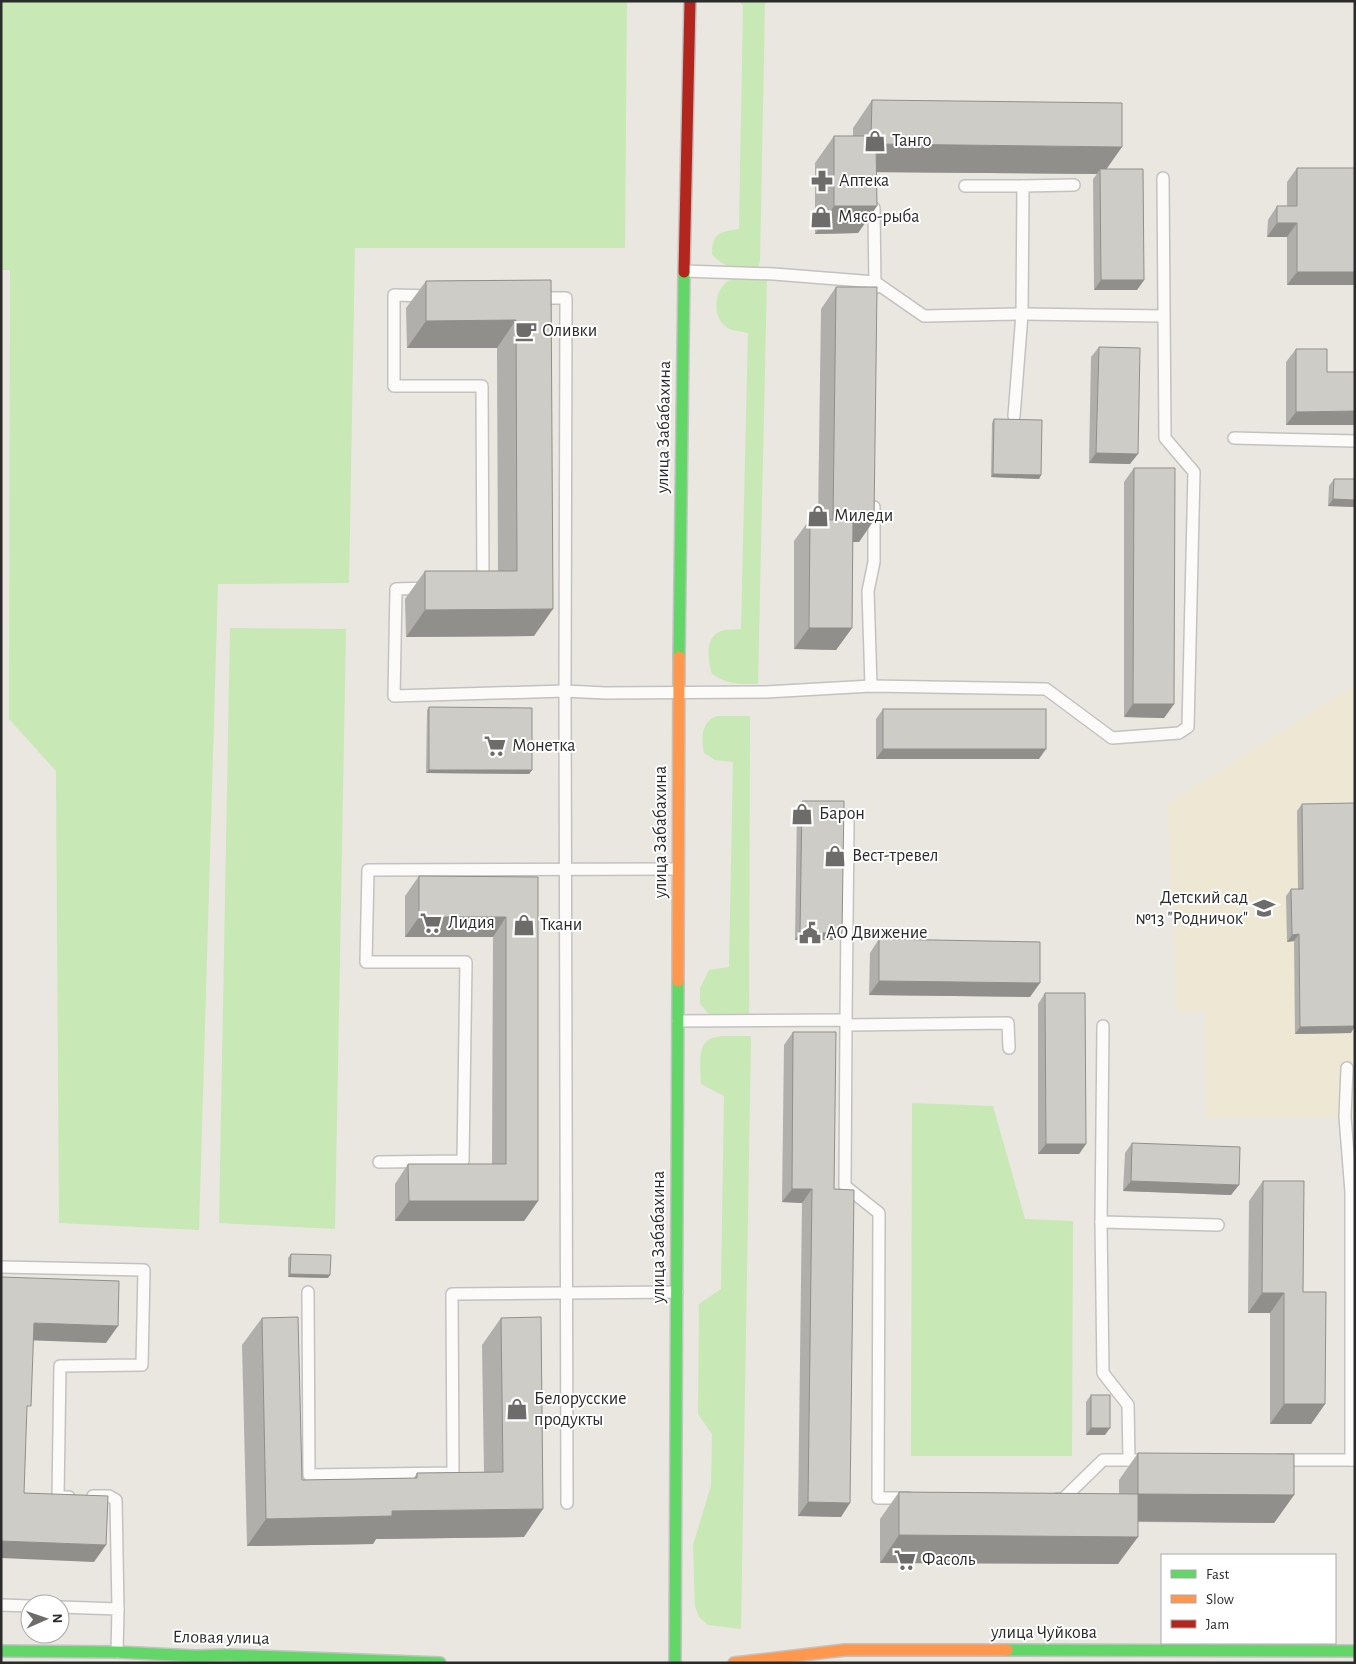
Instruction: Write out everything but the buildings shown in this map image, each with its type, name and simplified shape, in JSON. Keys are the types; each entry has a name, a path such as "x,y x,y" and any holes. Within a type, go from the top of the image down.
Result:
{"street":[{"name":"улица Забабахина","path":"675,1663 679,692 684,272 690,1"},
{"name":"улица Чуйкова","path":"734,1663 845,1650 1355,1651"},
{"name":"Еловая улица","path":"1,1651 117,1652 440,1663"}],"lane":[{"path":"444,588 396,589 394,696 565,691 605,693 766,692 871,686 1046,689 1112,738 1179,733 1188,726 1194,472 1165,438 1163,178"},
{"path":"965,186 1074,185"},
{"path":"1014,416 1022,314 1023,186"},
{"path":"874,208 875,302"},
{"path":"684,272 774,274 875,282 924,316 1022,314 1163,316"},
{"path":"442,296 394,295 394,386 482,386 483,588 473,588"},
{"path":"528,297 566,298 567,1503"},
{"path":"1234,438 1355,441"},
{"path":"871,686 868,591 874,562 874,492"},
{"path":"848,822 845,1186 878,1213 878,1498 917,1498"},
{"path":"379,1162 462,1161 466,962 366,962 368,870 678,869"},
{"path":"678,1021 1008,1023 1009,1048"},
{"path":"1103,1026 1101,1222 1103,1373 1128,1405 1129,1460"},
{"path":"1264,1460 1353,1460 1351,1192 1345,1117 1347,1068"},
{"path":"1101,1222 1218,1226"},
{"path":"1,1267 144,1270 142,1365 60,1366 58,1497 109,1496 116,1500 117,1652"},
{"path":"308,1292 309,1475 453,1473 452,1294 677,1292"},
{"path":"1044,1499 1063,1499 1103,1460 1158,1460"},
{"path":"1,1605 20,1606"},
{"path":"70,1607 118,1609"}],"shaded area":[{"name":"Детский сад №13 \"Родничок\"","path":"1355,685 1355,1117 1206,1118 1205,1012 1177,1013 1168,804"}],"green space":[{"path":"1,1 627,1 625,248 355,248 349,583 218,584 199,1230 59,1223 56,771 9,719 10,270 1,270"},
{"path":"739,1 765,1 760,262 758,267 728,266 712,254 714,241 719,234 739,229 743,6"},
{"path":"740,276 767,276 758,684 734,683 718,678 712,674 709,663 709,650 712,638 723,630 741,629 748,333 727,328 721,322 716,306 718,295 723,286 733,278"},
{"path":"230,628 346,629 335,1229 219,1223"},
{"path":"717,716 750,716 749,1015 709,1014 700,1004 700,988 709,970 729,967 733,762 715,760 704,753 703,742 705,726"},
{"path":"751,1036 741,1629 708,1625 699,1617 695,1606 693,1545 711,1486 712,1434 698,1414 699,1304 721,1289 724,1096 701,1084 700,1059 706,1042 711,1038"},
{"path":"912,1103 993,1106 1025,1219 1073,1221 1072,1456 911,1456"}],"traffic: fast":[{"path":"679,657 684,272"},
{"path":"675,1663 678,981"},
{"path":"1007,1650 1355,1651"},
{"path":"1,1651 117,1652 440,1663"}],"traffic: slow":[{"path":"678,981 679,657"},
{"path":"734,1663 845,1650 1007,1650"}],"traffic: jam":[{"path":"684,272 690,1"}],"place":[{"name":"Танго","path":"875,141"},
{"name":"Аптека","path":"822,181"},
{"name":"Мясо-рыба","path":"821,217"},
{"name":"Оливки","path":"526,331"},
{"name":"Миледи","path":"818,516"},
{"name":"Монетка","path":"495,746"},
{"name":"Барон","path":"802,814"},
{"name":"Вест-тревел","path":"835,856"},
{"name":"Детский сад №13 \"Родничок\"","path":"1264,908"},
{"name":"Лидия","path":"431,923"},
{"name":"Ткани","path":"524,925"},
{"name":"АО Движение","path":"810,933"},
{"name":"Белорусские продукты","path":"517,1409"},
{"name":"Фасоль","path":"905,1560"}]}
